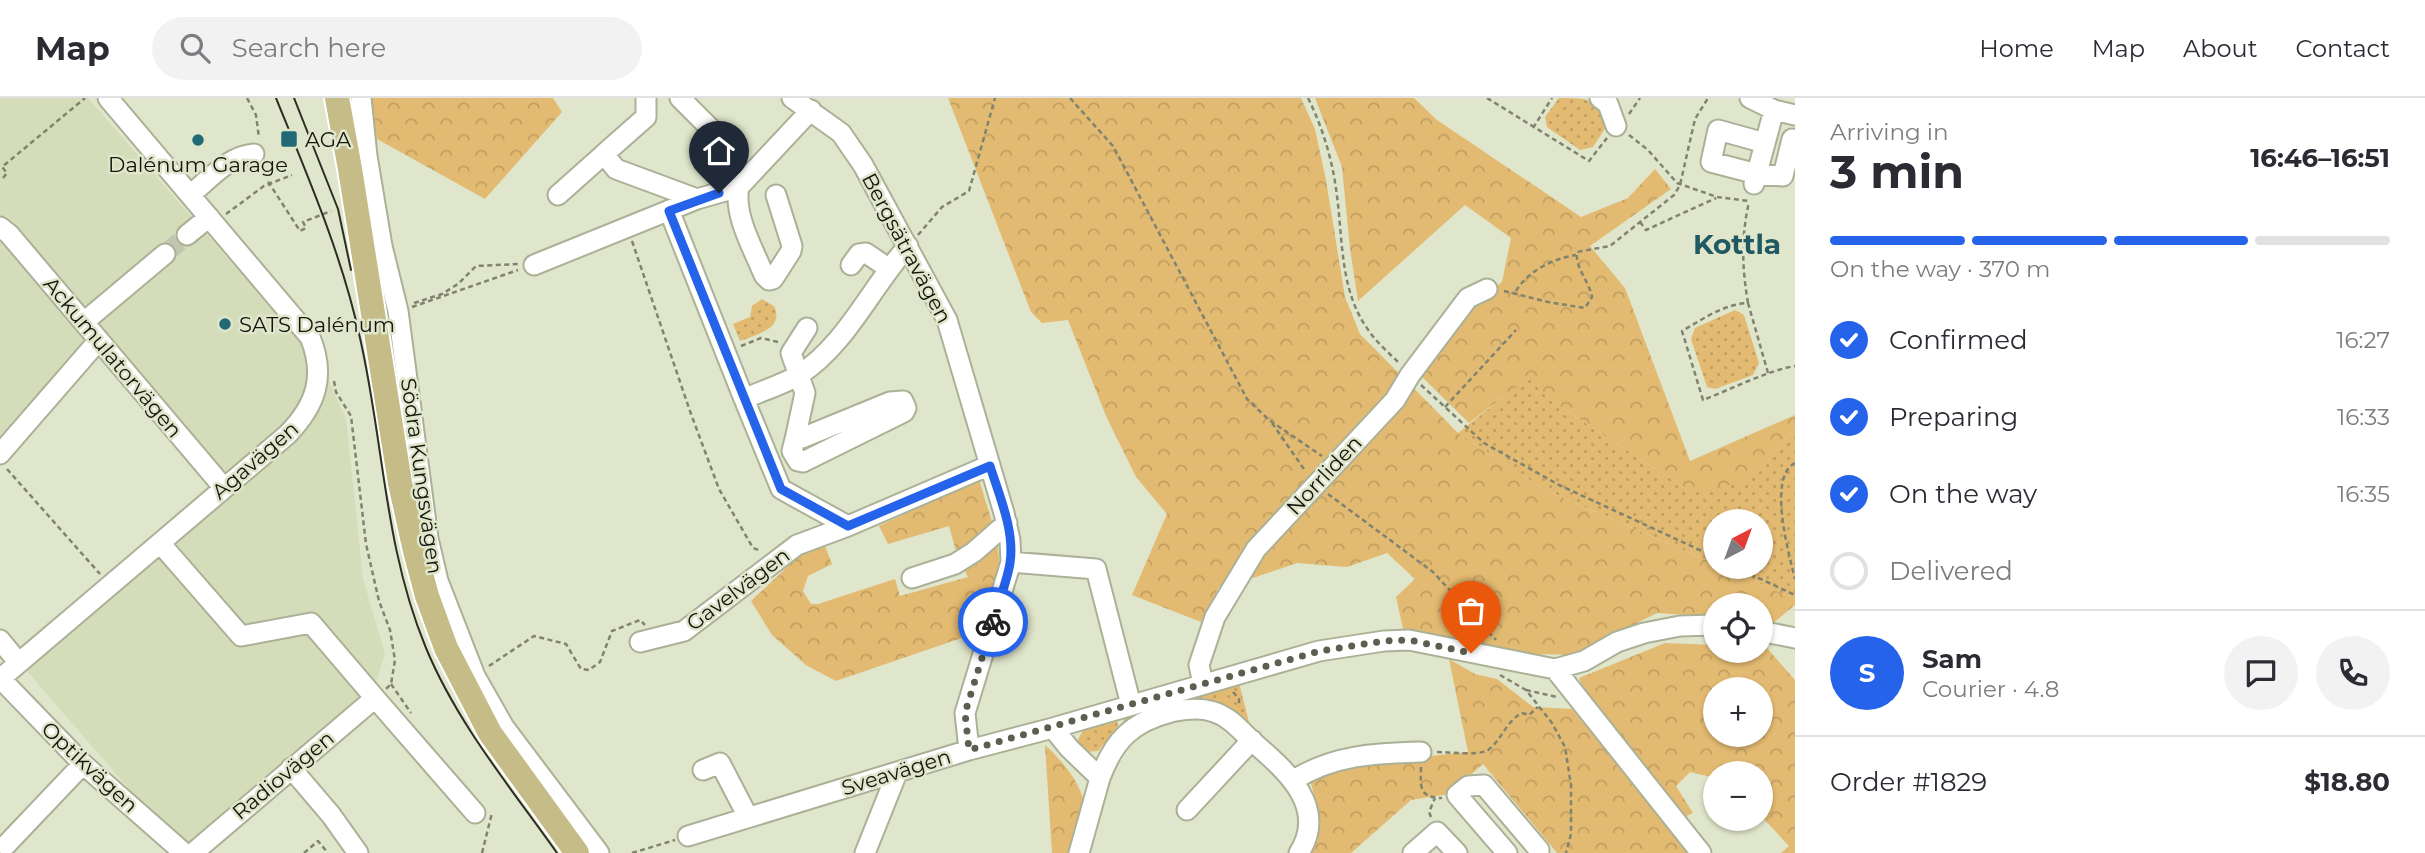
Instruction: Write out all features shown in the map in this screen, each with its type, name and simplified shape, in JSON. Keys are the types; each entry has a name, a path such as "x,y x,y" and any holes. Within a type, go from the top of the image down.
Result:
{"main road":[{"name":"Södra Kungsvägen","path":"337,98 400,484 427,596 446,648 490,733 578,853"}],"street":[{"name":"Agavägen","path":"0,678 113,584 301,420 314,396 318,364 310,337 216,216 190,195 108,98"},
{"name":"Södra Kungsvägen","path":"361,98 367,156 382,246 397,309 428,538 438,581 475,676 504,727 599,853"},
{"path":"558,195 646,117 646,98"},
{"path":"680,98 714,132"},
{"name":"Bergsätravägen","path":"792,98 841,133 863,165 947,320 1007,523 1010,562 965,713 969,750"},
{"path":"1600,98 1608,104 1616,126"},
{"path":"1749,98 1774,110 1795,115"},
{"path":"776,195 792,246 773,279 769,280 764,275 745,227 737,200 740,187 811,110"},
{"path":"1753,187 1774,110"},
{"path":"1753,187 1710,162 1718,130 1765,143"},
{"path":"1753,187 1783,176 1792,139"},
{"path":"190,195 215,164 259,153"},
{"path":"604,154 617,169 697,199"},
{"path":"534,265 697,199 740,187"},
{"path":"669,211 781,489 848,526"},
{"path":"187,235 216,216"},
{"name":"Ackumulatorvägen","path":"0,227 9,234 224,488"},
{"path":"744,399 797,376 837,342 888,268 908,246"},
{"path":"851,265 859,254 866,253 888,268"},
{"path":"84,322 165,254"},
{"name":"Norrliden","path":"1203,684 1199,665 1215,617 1256,549 1395,400 1410,375 1468,298 1487,289"},
{"path":"781,489 805,393 791,353 807,328"},
{"path":"0,454 99,340"},
{"path":"899,400 905,405 904,412 810,459 798,461 794,443 890,402 899,400"},
{"name":"Gavelvägen","path":"648,640 684,631 797,545 990,466"},
{"path":"912,578 955,565 1007,523"},
{"path":"160,543 241,636 311,623 475,813"},
{"path":"1010,562 1096,569 1131,705"},
{"name":"Sveavägen","path":"688,836 969,750 1320,651 1409,640 1555,669 1584,661 1617,642 1644,633 1680,626 1703,625"},
{"path":"1773,634 1795,638"},
{"path":"0,640 19,663"},
{"path":"1555,669 1701,853"},
{"name":"Optikvägen","path":"0,678 83,764 184,853"},
{"name":"Radiovägen","path":"193,853 375,698"},
{"path":"1079,853 1100,778 1114,747 1143,721 1182,709 1213,712 1229,719 1294,780 1307,807 1308,817 1307,835 1299,853"},
{"path":"1053,728 1100,778"},
{"path":"1187,810 1252,740"},
{"path":"1294,780 1338,760 1368,753 1421,751"},
{"path":"6,845 83,764"},
{"path":"703,771 720,764 748,817"},
{"path":"291,768 331,815 358,853"},
{"path":"865,853 897,774"},
{"path":"1507,853 1457,795 1468,786 1484,785 1539,853"},
{"path":"1413,853 1437,832 1457,853"}],"path":[{"path":"3,177 7,173 2,167 85,98"},
{"path":"247,98 256,115 259,153 269,183 300,231 306,228 303,222 331,211"},
{"path":"908,246 942,207 969,191 995,98"},
{"path":"1070,98 1113,146 1247,399 1269,420 1333,464"},
{"path":"1308,98 1321,124 1337,194 1344,270 1353,302 1369,331 1410,375 1483,443 1559,485 1703,551"},
{"path":"1487,98 1589,161 1616,126 1648,150 1667,174 1680,185 1717,197"},
{"path":"1533,128 1552,98"},
{"path":"1516,291 1522,281 1541,267 1576,256 1583,250 1609,246 1674,195 1680,185 1695,118 1708,98"},
{"path":"216,216 269,183 292,175"},
{"path":"1640,222 1646,230 1717,197 1753,187 1742,239 1742,258 1748,303 1768,373"},
{"path":"628,228 719,489 753,548 780,558"},
{"path":"1487,289 1585,308 1592,297 1590,285 1576,256"},
{"path":"397,309 442,293 458,284 476,266 534,265"},
{"path":"397,309 534,265"},
{"path":"1748,303 1737,303 1682,331 1703,400 1768,373 1795,366"},
{"path":"1444,407 1516,330"},
{"path":"725,352 761,338 768,340"},
{"path":"334,380 336,392 351,416 366,544 379,601 390,631 395,660 391,684"},
{"path":"1269,420 1315,485 1433,572 1517,663"},
{"path":"0,462 21,482 98,573 113,584"},
{"path":"1795,463 1782,479 1781,499 1795,579"},
{"path":"1760,579 1795,596"},
{"path":"475,676 534,636 566,644 581,669 589,670 600,662 612,631 640,620 648,640"},
{"path":"1494,672 1526,690 1569,700 1575,695"},
{"path":"1223,679 1227,688 1239,699 1240,705 1229,719"},
{"path":"1526,690 1552,723 1565,747 1571,785 1571,834 1566,853"},
{"path":"1430,815 1435,798 1424,793 1420,787 1421,751 1488,750 1513,718 1522,713 1529,715 1538,707"},
{"path":"632,853 688,836"},
{"path":"304,853 318,841 328,853"}],"shaded area":[{"path":"0,98 88,98 323,368 346,419 363,579 385,654 375,685 192,853 185,853 11,653 222,481 109,348 0,443"}],"green space":[{"path":"369,98 553,98 562,112 485,199 377,139"},
{"path":"948,98 1301,98 1315,129 1345,297 1360,334 1458,433 1545,490 1703,559 1703,579 1749,579 1795,599 1795,605 1773,623 1773,593 1703,593 1703,616 1657,613 1573,655 1536,654 1404,633 1396,597 1415,579 1387,553 1347,567 1297,563 1219,587 1201,622 1132,595 1167,514 1136,477 1106,416 1068,320 1042,323 1031,312"},
{"path":"1315,98 1414,98 1437,120 1581,217 1628,198 1655,169 1671,189 1590,246 1625,288 1690,461 1795,415 1795,428 1764,465 1738,483 1691,492 1552,401 1530,377 1469,423 1418,373 1471,306 1502,282 1511,238 1465,205 1358,301 1342,167"},
{"path":"1559,98 1584,99 1599,109 1608,124 1593,147 1580,150 1547,127 1545,117"},
{"path":"762,299 774,306 776,320 768,330 740,341 733,324 750,317 752,306"},
{"path":"1735,310 1744,315 1759,363 1753,375 1715,389 1707,387 1691,339 1695,328"},
{"path":"1530,376 1552,401 1691,492 1764,465 1795,428 1795,599 1749,579 1773,579 1773,509 1703,509 1703,559 1545,490 1458,433"},
{"path":"979,479 994,529 999,560 996,587 982,631 836,681 806,665 772,635 751,601 798,557 825,546 832,564 808,576 803,591 811,604 895,579 900,596 968,577 958,558 949,526 888,544 879,526"},
{"path":"1665,643 1703,645 1703,663 1773,663 1773,655 1795,680 1795,853 1781,853 1789,846 1773,829 1773,761 1703,761 1703,775 1690,772 1676,786 1693,813 1684,817 1589,704 1579,678"},
{"path":"1449,659 1475,674 1497,679 1533,707 1572,709 1688,853 1557,853 1483,764 1449,794 1411,800 1351,853 1312,853 1318,816 1310,779 1354,764 1468,752"},
{"path":"1239,683 1250,726 1238,715 1184,701 1140,713 1124,722 1123,719 1125,716"},
{"path":"1117,718 1118,727 1098,751 1085,752 1076,744 1087,727"},
{"path":"1045,745 1071,775 1084,802 1081,822 1068,853 1052,853"}],"tunnel":[{"path":"165,254 187,235"}],"tram line":[{"path":"276,98 323,216 353,307 368,377 401,572 426,648 469,729 557,853"},
{"path":"294,98 338,209 351,270"}],"way so far":[{"path":"993,622 965,713 969,750 1320,651 1409,640 1471,653"}],"place":[{"name":"AGA","path":"289,139"},
{"name":"Dalénum Garage","path":"198,140"},
{"name":"SATS Dalénum","path":"225,324"}],"district":[{"name":"Kottla","path":"1737,244"}],"route":[{"path":"719,193 669,211 781,489 848,526 990,466 1010,540 1010,562 993,622"}]}
